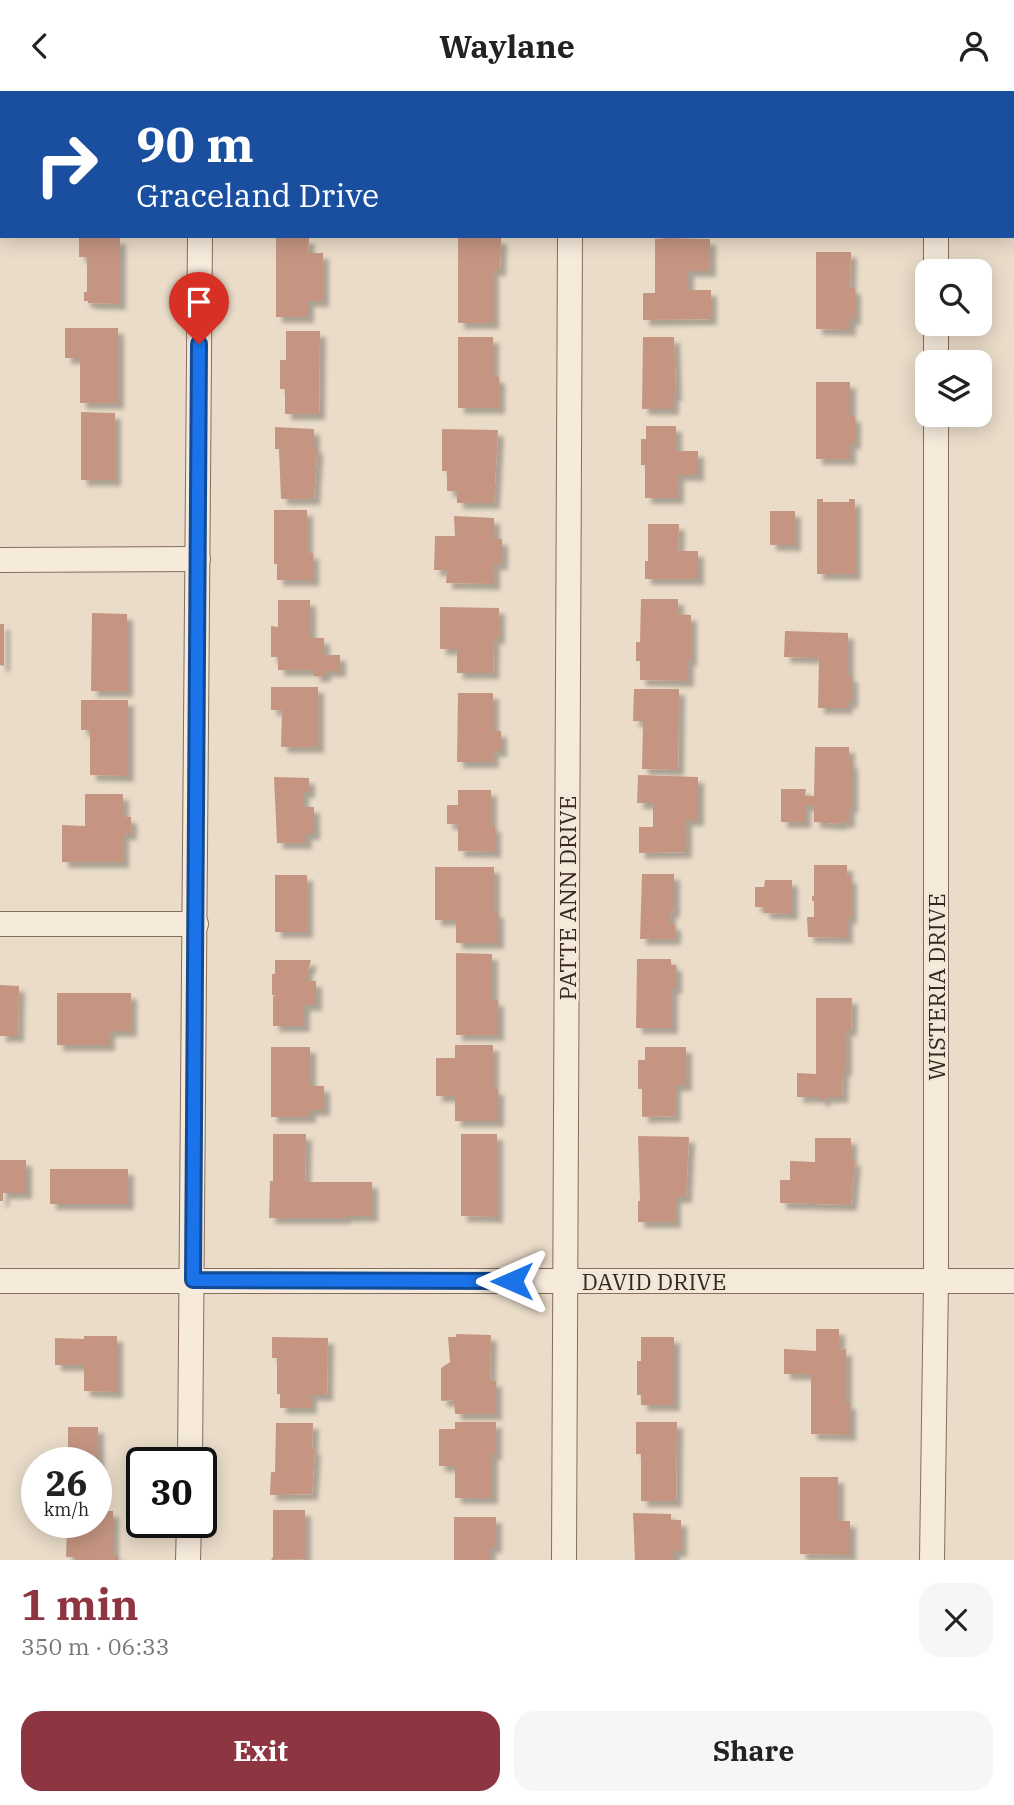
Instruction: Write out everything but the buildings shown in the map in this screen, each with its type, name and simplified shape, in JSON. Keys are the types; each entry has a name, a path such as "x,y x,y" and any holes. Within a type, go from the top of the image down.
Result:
{"street":[{"path":"190,1447 200,238"},
{"name":"PATTE ANN DRIVE","path":"564,1560 570,238"},
{"path":"936,238 936,259"},
{"name":"WISTERIA DRIVE","path":"932,1560 936,1281 936,427"},
{"path":"0,560 198,559"},
{"path":"0,923 196,924"},
{"name":"DAVID DRIVE","path":"0,1281 1014,1281"},
{"path":"188,1560 189,1538"}],"route":[{"path":"199,344 193,1280 512,1281"}]}
